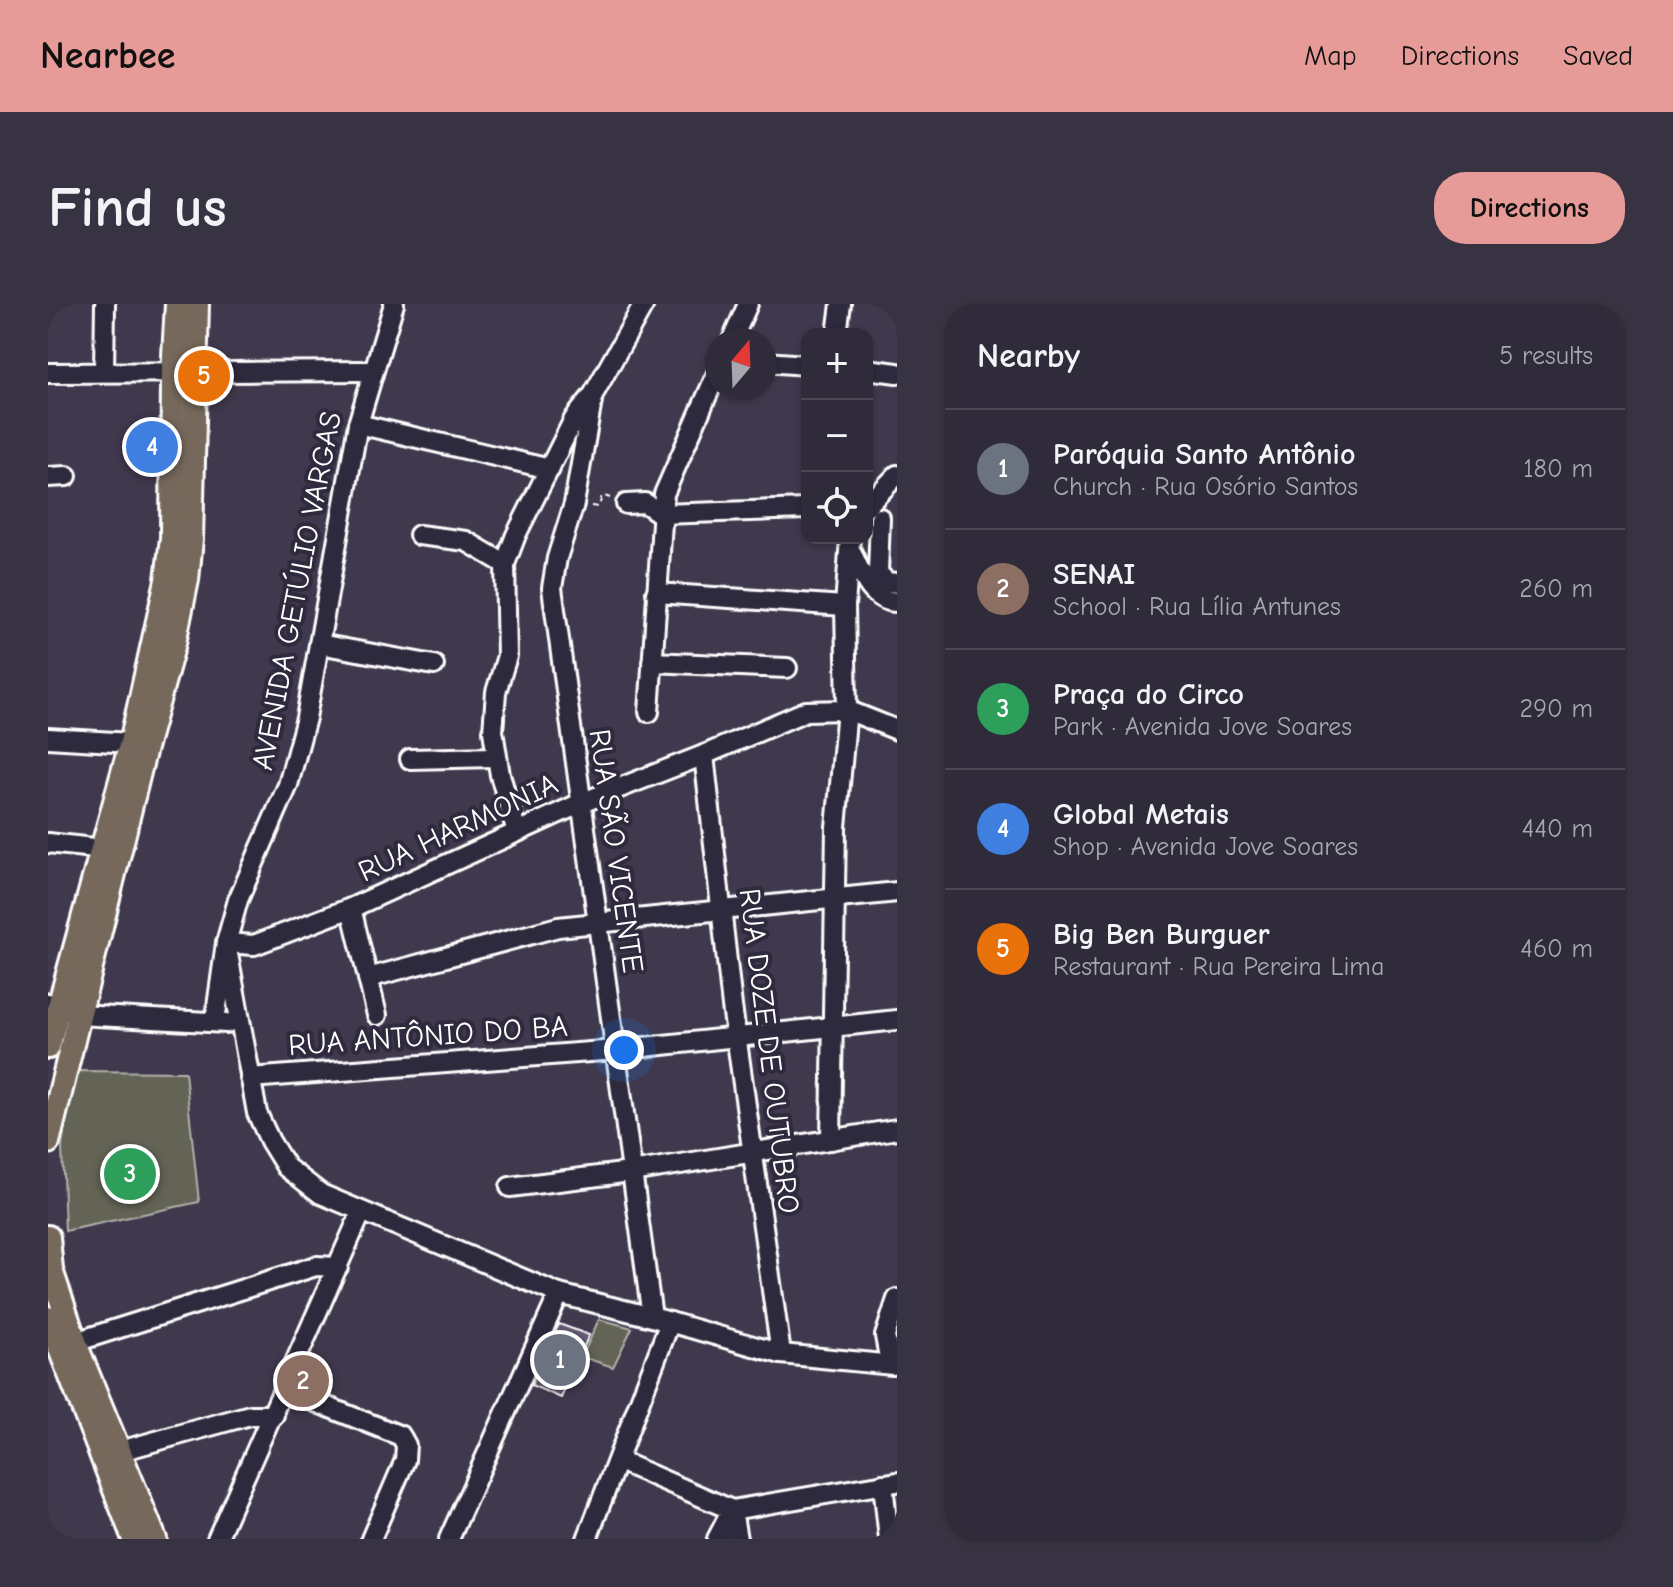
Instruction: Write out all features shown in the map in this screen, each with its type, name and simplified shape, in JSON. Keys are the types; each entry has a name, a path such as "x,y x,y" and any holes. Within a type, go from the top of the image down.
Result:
{"main road":[{"path":"48,1047 174,643 187,580 191,539 184,372 177,304"},
{"path":"48,1142 61,1009 131,743 167,580 184,372 197,304"},
{"path":"48,1237 51,1270 75,1342 155,1539"},
{"path":"49,1323 134,1539"}],"street":[{"path":"104,371 105,304"},
{"name":"AVENIDA GETÚLIO VARGAS","path":"394,304 358,424 306,718 288,785 238,900 226,943 257,1113 286,1167 321,1194 559,1294 661,1319 781,1354 894,1357"},
{"path":"517,832 496,757 493,731 496,692 507,656 505,564 516,535 574,419 593,395 644,304"},
{"path":"737,328 748,304"},
{"path":"838,328 841,304"},
{"path":"777,363 801,365"},
{"path":"873,370 897,373"},
{"path":"48,373 372,371"},
{"name":"RUA SÃO VICENTE","path":"593,395 574,504 557,558 552,588 631,1172 661,1319"},
{"path":"649,712 664,494 705,400"},
{"path":"358,424 550,469"},
{"path":"897,475 878,514 878,573 887,582 897,583"},
{"path":"48,477 67,476"},
{"path":"626,504 645,503 661,514 801,509"},
{"path":"419,535 466,541 505,564"},
{"path":"851,544 866,583 878,596 897,602"},
{"path":"831,1140 836,827 847,710 845,606 851,544"},
{"path":"656,593 845,606"},
{"path":"319,644 434,665"},
{"path":"652,662 787,668"},
{"path":"847,710 897,730"},
{"name":"RUA HARMONIA","path":"226,943 254,945 351,908 581,803 806,711 847,710"},
{"path":"48,738 131,743"},
{"name":"RUA DOZE DE OUTUBRO","path":"704,755 737,1038 781,1354"},
{"path":"410,759 496,757"},
{"path":"48,843 103,849"},
{"path":"368,978 558,927 897,892"},
{"path":"351,908 377,1015"},
{"path":"215,1021 226,943"},
{"path":"61,1009 241,1025"},
{"name":"RUA ANTÔNIO DO BA","path":"250,1078 616,1050 897,1020"},
{"path":"510,1187 631,1172 897,1129"},
{"path":"217,1539 361,1213"},
{"path":"75,1342 316,1266 338,1267"},
{"path":"449,1539 559,1294"},
{"path":"894,1357 885,1336 897,1302"},
{"path":"587,1539 619,1461 661,1319"},
{"path":"285,1390 401,1436 406,1445 405,1460 371,1539"},
{"path":"120,1451 250,1415 274,1415"},
{"path":"619,1461 732,1510 890,1483 889,1539"},
{"path":"717,1539 732,1510"},
{"path":"732,1510 737,1539"}],"path":[{"path":"574,504 599,507 602,495 626,504"}],"green space":[{"path":"74,1071 185,1072 199,1202 65,1231 62,1147"},
{"path":"599,1319 632,1328 613,1367 582,1357"}],"building":[{"path":"559,1324 589,1335 561,1398 531,1385"}],"place":[{"name":"Big Ben Burguer","path":"204,376"},
{"name":"Global Metais","path":"152,447"},
{"name":"Praça do Circo","path":"130,1174"},
{"name":"Paróquia Santo Antônio","path":"560,1360"},
{"name":"SENAI","path":"303,1381"}]}
